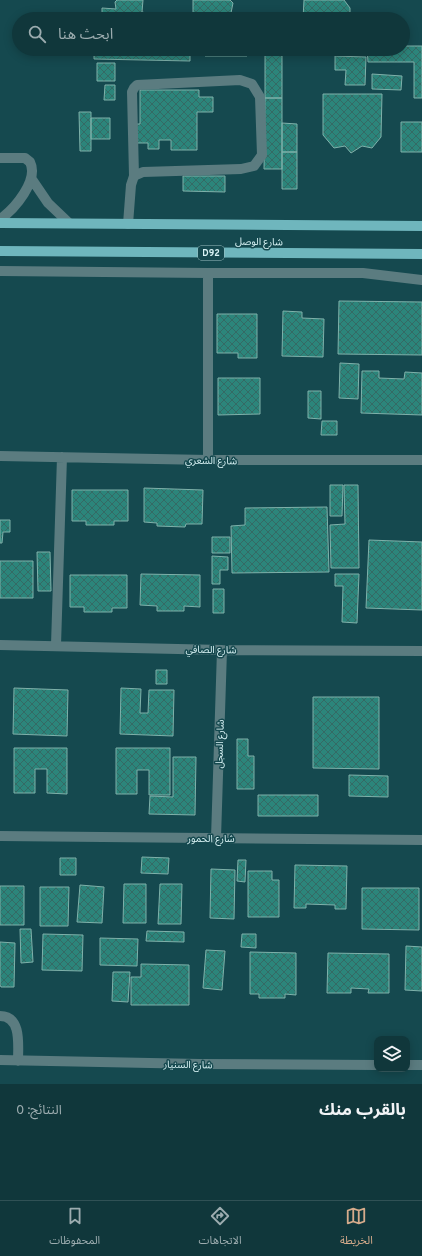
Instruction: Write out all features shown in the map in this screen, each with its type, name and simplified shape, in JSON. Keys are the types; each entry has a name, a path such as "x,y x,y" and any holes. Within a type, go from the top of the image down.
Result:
{"main road":[{"name":"شارع الوصل","path":"0,223 422,226"},
{"name":"شارع الوصل","path":"0,251 422,254"}],"street":[{"path":"128,224 131,185 134,176 132,92 134,88 137,85 240,80 252,84 260,98 262,155 254,166 241,169 143,172 134,176"},
{"path":"0,158 25,158 32,164 31,178 17,203 0,219"},
{"path":"31,178 48,203 69,224"},
{"path":"0,271 363,273 422,280"},
{"path":"208,273 208,460"},
{"name":"شارع الشعري","path":"0,456 208,460 422,460"},
{"path":"56,645 62,456"},
{"name":"شارع الصافي","path":"0,645 56,645 222,650 422,651"},
{"name":"شارع السجل","path":"216,838 222,650"},
{"name":"شارع الحمور","path":"0,836 422,840"},
{"path":"0,1016 8,1018 16,1025 18,1032 18,1061"},
{"name":"شارع السنيار","path":"0,1060 200,1064 374,1065"},
{"path":"410,1065 422,1065"}],"building":[{"path":"117,0 143,0 142,12 102,12 102,8 116,9 115,2"},
{"path":"193,0 230,0 233,3 231,12 193,12"},
{"path":"304,0 344,0 350,8 350,12 303,12"},
{"path":"410,46 422,46 422,98 414,98 414,62 368,62 368,56 410,56"},
{"path":"94,56 190,56 190,61 94,59"},
{"path":"265,56 282,56 282,98 265,98"},
{"path":"335,56 366,57 365,85 345,85 346,70 335,70"},
{"path":"97,63 115,63 115,81 97,81"},
{"path":"372,74 402,76 401,90 372,89"},
{"path":"105,85 115,85 115,100 104,100"},
{"path":"140,90 199,90 199,97 213,97 213,112 197,112 197,150 171,150 171,140 159,140 159,149 148,149 148,143 135,143 135,124 140,124"},
{"path":"323,94 382,94 381,137 372,148 362,146 351,153 345,146 334,148 323,135"},
{"path":"265,98 282,98 282,169 264,169"},
{"path":"79,112 91,112 91,151 80,151"},
{"path":"91,118 110,118 110,139 91,139"},
{"path":"401,122 422,122 422,152 401,152"},
{"path":"282,123 297,124 297,152 282,152"},
{"path":"282,152 297,152 297,189 282,189"},
{"path":"183,176 225,176 225,192 183,191"},
{"path":"339,301 422,302 422,355 338,354"},
{"path":"283,311 302,312 302,318 324,319 323,357 282,356"},
{"path":"217,314 257,314 257,358 238,358 238,353 217,353"},
{"path":"340,363 359,364 358,399 339,398"},
{"path":"362,371 379,371 379,378 404,379 405,372 422,373 422,415 361,413"},
{"path":"218,378 260,378 260,414 218,415"},
{"path":"308,391 321,391 321,419 308,418"},
{"path":"322,421 337,421 337,435 321,435"},
{"path":"330,485 343,485 342,516 330,516"},
{"path":"344,485 358,485 359,568 331,568 330,525 345,524"},
{"path":"144,488 203,490 202,524 186,524 185,527 157,526 157,523 144,522"},
{"path":"72,490 128,490 128,521 114,521 114,525 86,525 86,521 72,521"},
{"path":"327,507 329,572 232,573 231,526 245,525 245,508"},
{"path":"0,520 10,520 10,532 3,532 2,543 0,543"},
{"path":"212,537 230,537 230,553 212,553"},
{"path":"369,540 422,542 422,610 366,608"},
{"path":"37,552 50,552 51,591 38,591"},
{"path":"212,556 228,557 228,570 220,570 220,584 212,584"},
{"path":"0,561 33,561 33,598 0,598"},
{"path":"141,574 200,575 200,607 184,606 184,611 157,611 157,606 140,605"},
{"path":"335,574 359,574 357,623 342,622 343,586 335,586"},
{"path":"70,575 127,575 127,608 112,608 112,612 84,612 84,607 70,607"},
{"path":"213,589 224,589 224,613 213,613"},
{"path":"156,670 167,670 167,684 156,684"},
{"path":"14,688 68,690 67,736 13,734"},
{"path":"121,688 141,689 140,713 148,713 149,690 174,690 173,736 120,734"},
{"path":"313,697 379,697 379,769 313,768"},
{"path":"237,739 248,739 248,756 254,756 254,789 237,789"},
{"path":"14,748 67,748 67,794 47,793 47,769 35,769 35,793 14,793"},
{"path":"116,748 170,748 170,795 149,795 149,770 137,770 137,794 116,794"},
{"path":"173,757 196,757 195,815 149,814 150,796 173,797"},
{"path":"349,775 388,776 388,797 349,796"},
{"path":"258,795 318,795 318,816 258,816"},
{"path":"142,857 169,858 168,874 141,873"},
{"path":"60,858 76,858 76,875 60,875"},
{"path":"238,860 246,860 245,882 237,881"},
{"path":"295,865 347,866 346,909 335,909 335,905 306,904 306,908 294,908"},
{"path":"211,869 235,870 234,919 210,918"},
{"path":"248,871 272,871 272,880 279,880 279,917 248,917"},
{"path":"124,884 146,884 146,923 123,923"},
{"path":"160,884 182,884 181,924 158,924"},
{"path":"80,885 104,887 102,923 77,922"},
{"path":"0,886 24,886 24,925 0,925"},
{"path":"40,887 69,887 68,926 40,926"},
{"path":"362,888 419,888 419,930 362,929"},
{"path":"20,929 31,929 33,962 21,963"},
{"path":"147,931 184,932 184,942 146,941"},
{"path":"43,934 83,935 82,971 42,970"},
{"path":"242,934 256,934 256,948 241,947"},
{"path":"100,938 138,939 137,966 100,965"},
{"path":"0,942 15,943 14,987 1,987 0,985"},
{"path":"406,946 422,947 422,991 405,990"},
{"path":"206,950 225,951 222,990 203,988"},
{"path":"250,952 296,953 296,995 285,994 285,998 259,998 259,994 250,994"},
{"path":"328,953 389,954 389,993 368,993 369,989 351,988 351,993 327,993"},
{"path":"141,964 189,965 189,1005 131,1005 131,977 141,977"},
{"path":"113,972 130,972 128,1002 112,1001"}]}
